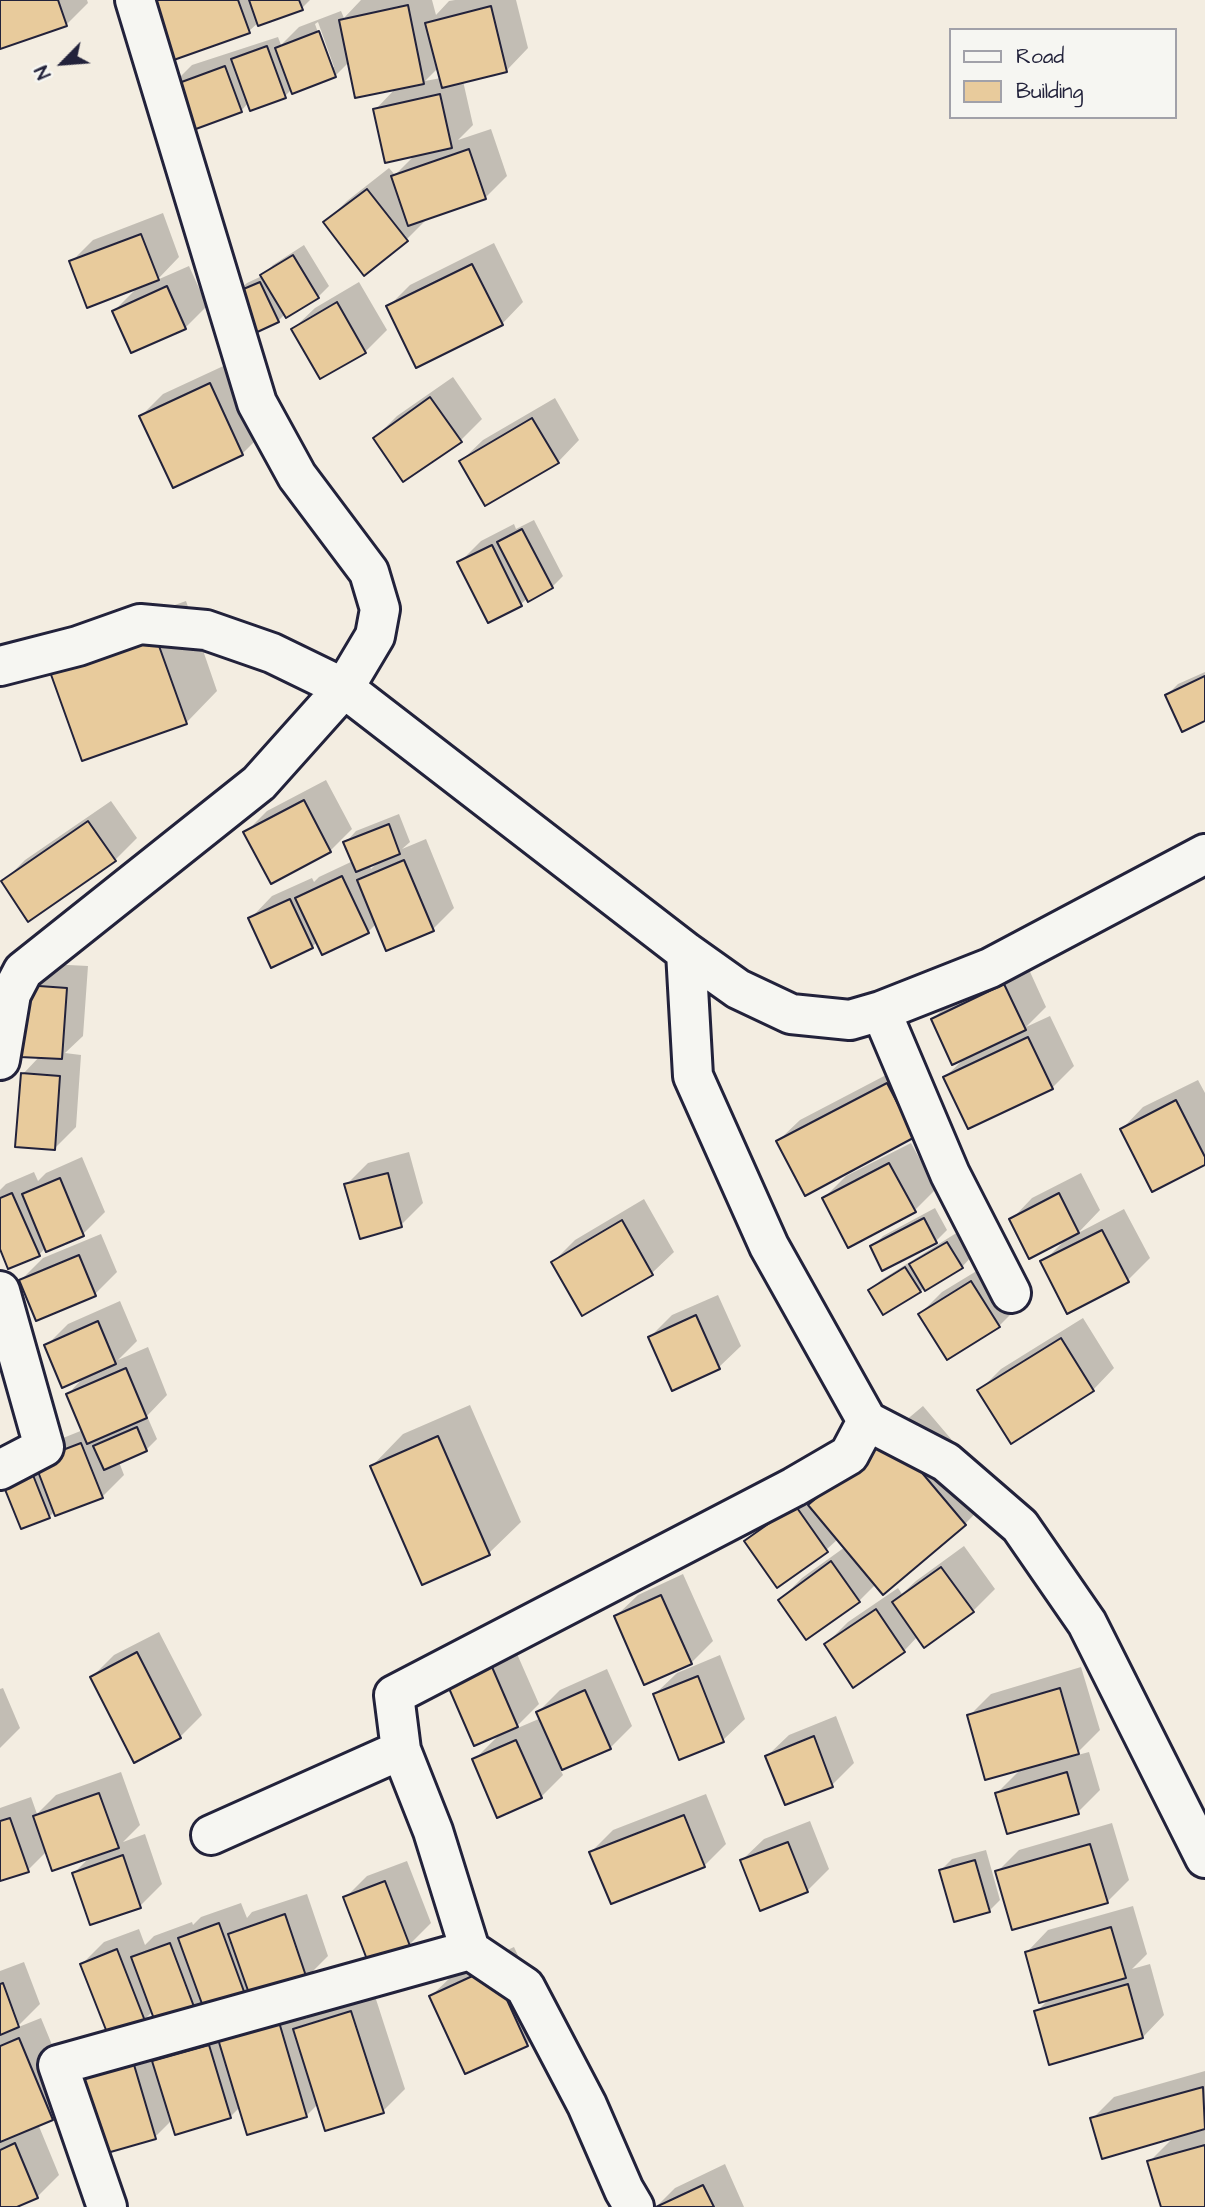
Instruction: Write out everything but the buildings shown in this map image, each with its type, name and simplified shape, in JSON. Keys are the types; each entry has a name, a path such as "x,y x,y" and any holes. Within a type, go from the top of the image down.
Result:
{"street":[{"path":"0,1060 11,994 23,971 259,783 344,688 375,636 380,609 369,572 297,475 257,403 135,0"},
{"path":"0,666 78,646 140,624 206,630 272,653 344,688 686,952 738,989 791,1014 850,1020 881,1011 990,968 1205,854"},
{"path":"686,952 693,1076 769,1246 867,1421 946,1462 1020,1526 1087,1623 1205,1858"},
{"path":"881,1011 950,1174 1011,1293"},
{"path":"0,1291 44,1447 0,1470"},
{"path":"634,2207 587,2105 525,1987 471,1950 433,1831 401,1750 394,1695 794,1487 849,1455 867,1421"},
{"path":"211,1835 401,1750"},
{"path":"107,2207 58,2065 471,1950"}]}
